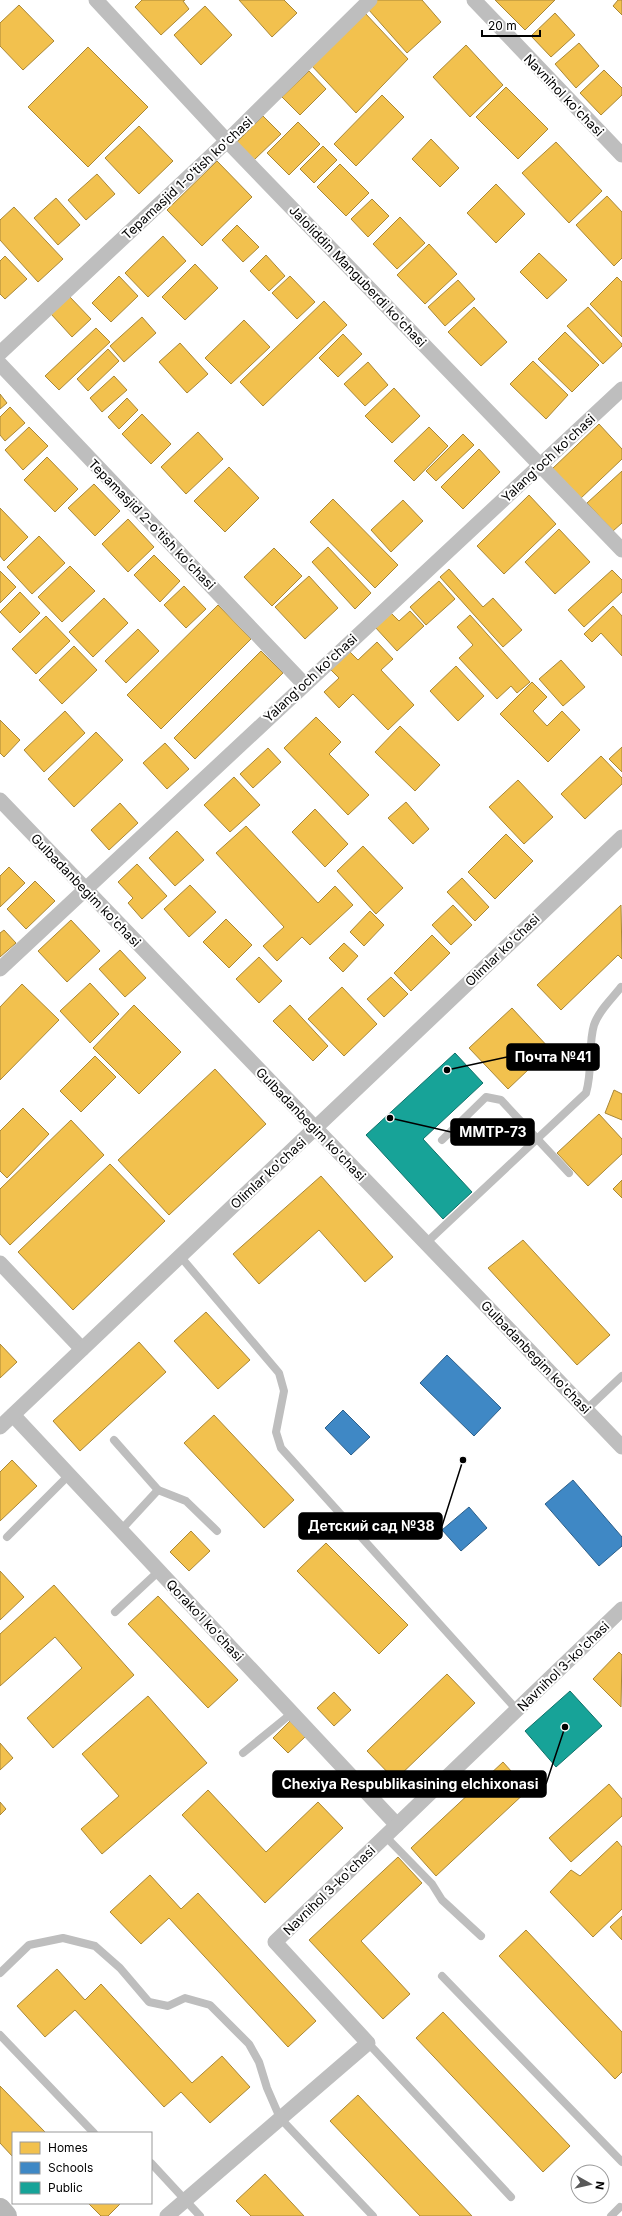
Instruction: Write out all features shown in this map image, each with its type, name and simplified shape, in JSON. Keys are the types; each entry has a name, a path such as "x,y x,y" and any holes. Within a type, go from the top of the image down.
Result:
{"main road":[{"path":"0,2209 6,2216"}],"street":[{"name":"Jaloliddin Manguberdi ko'chasi","path":"96,0 227,141 622,550"},
{"name":"Tepamasjid 1-o'tish ko'chasi","path":"0,353 227,141 370,0"},
{"name":"Navnihol ko'chasi","path":"474,0 622,155"},
{"name":"Tepamasjid 2-o'tish ko'chasi","path":"0,364 304,684"},
{"name":"Yalang'och ko'chasi","path":"0,969 622,389"},
{"name":"Gulbadanbegim ko'chasi","path":"0,800 622,1447"},
{"name":"Olimlar ko'chasi","path":"0,1427 622,837"},
{"path":"0,1263 82,1349"},
{"name":"Qorako'l ko'chasi","path":"13,1415 397,1825"},
{"name":"Navnihol 3-ko'chasi","path":"368,2043 275,1942 622,1608"},
{"path":"167,2216 368,2043"}],"lane":[{"path":"426,1243 586,1093 591,1077 594,1026 600,1014 621,987"},
{"path":"442,1140 486,1097 493,1097 501,1100 569,1173"},
{"path":"180,1256 279,1373 284,1391 276,1432 281,1448 517,1710"},
{"path":"587,1409 622,1376"},
{"path":"114,1440 158,1490 186,1500 217,1532"},
{"path":"6,1537 69,1475"},
{"path":"121,1530 158,1490"},
{"path":"115,1612 159,1571"},
{"path":"243,1753 292,1713"},
{"path":"385,1836 432,1884 442,1900 481,1936"},
{"path":"0,1973 29,1945 63,1938 95,1946 120,1968 149,2002 168,2006 185,1998 210,2005 252,2050 259,2062 267,2088 280,2118 373,2216"},
{"path":"442,1976 622,2162"},
{"path":"0,2035 93,2132"},
{"path":"368,2043 511,2197"},
{"path":"152,2164 200,2216"},
{"path":"611,2216 620,2207"}],"building: Homes":[{"path":"142,0 185,0 183,1 189,9 161,35 135,7"},
{"path":"239,0 284,0 297,13 272,37"},
{"path":"377,0 422,0 441,22 407,53 368,9"},
{"path":"495,0 555,0 525,30"},
{"path":"618,0 622,0 622,15 613,6"},
{"path":"19,5 54,41 23,70 0,46 0,23"},
{"path":"205,6 232,35 201,65 174,35"},
{"path":"365,13 408,59 356,113 311,65"},
{"path":"555,13 575,35 551,57 531,36"},
{"path":"579,43 599,66 576,88 555,64"},
{"path":"466,45 503,85 470,117 433,77"},
{"path":"88,47 148,107 88,167 28,107"},
{"path":"604,70 622,88 622,95 601,115 580,93"},
{"path":"309,71 326,89 300,115 282,97"},
{"path":"506,87 548,129 518,159 476,117"},
{"path":"382,95 404,117 356,166 334,144"},
{"path":"263,116 281,134 254,160 237,142"},
{"path":"298,122 320,144 289,175 267,153"},
{"path":"139,126 173,161 139,194 105,158"},
{"path":"431,139 459,168 440,187 412,159"},
{"path":"556,142 602,191 569,223 522,173"},
{"path":"323,146 337,160 314,183 300,169"},
{"path":"217,161 252,197 202,246 167,210"},
{"path":"340,164 369,193 346,216 317,187"},
{"path":"97,174 115,194 86,220 68,200"},
{"path":"496,184 525,214 496,243 467,213"},
{"path":"607,196 622,212 622,258 614,266 576,225"},
{"path":"56,198 80,225 58,245 34,218"},
{"path":"372,199 389,216 368,237 351,219"},
{"path":"14,207 63,259 38,282 0,240 0,220"},
{"path":"400,217 425,243 397,269 373,244"},
{"path":"237,225 259,247 243,262 222,240"},
{"path":"163,236 186,261 148,297 125,273"},
{"path":"429,244 457,274 425,304 397,275"},
{"path":"539,253 567,280 547,299 520,272"},
{"path":"266,255 285,276 269,291 250,271"},
{"path":"5,256 27,279 5,299 0,294 0,261"},
{"path":"195,264 218,288 185,320 162,297"},
{"path":"119,276 138,296 111,322 92,303"},
{"path":"290,276 315,302 297,319 272,293"},
{"path":"617,277 622,282 622,337 590,304"},
{"path":"458,280 475,299 445,326 428,307"},
{"path":"69,296 91,319 72,337 51,314"},
{"path":"324,301 347,325 263,406 240,382"},
{"path":"474,307 507,342 481,366 448,332"},
{"path":"588,307 622,344 622,346 603,364 567,326"},
{"path":"142,317 156,333 124,362 110,346"},
{"path":"244,320 270,347 231,384 205,358"},
{"path":"96,328 110,342 59,390 45,376"},
{"path":"565,332 599,365 572,392 538,359"},
{"path":"343,334 362,354 338,377 319,358"},
{"path":"180,343 208,374 187,393 159,362"},
{"path":"108,349 119,361 88,391 77,379"},
{"path":"533,361 568,395 546,419 510,384"},
{"path":"368,362 388,385 365,406 344,384"},
{"path":"114,376 127,390 102,412 90,398"},
{"path":"394,388 420,416 392,443 365,416"},
{"path":"0,394 7,403 0,409"},
{"path":"127,398 138,410 119,429 108,417"},
{"path":"10,407 25,423 5,441 0,435 0,417"},
{"path":"142,414 171,444 151,464 122,434"},
{"path":"599,424 622,449 622,459 580,499 552,469"},
{"path":"29,427 48,446 23,470 5,450"},
{"path":"429,427 448,446 414,481 394,461"},
{"path":"198,432 223,459 186,494 161,467"},
{"path":"463,434 474,445 436,481 426,471"},
{"path":"479,449 500,472 463,509 441,487"},
{"path":"47,457 78,489 55,512 24,480"},
{"path":"229,467 259,498 225,532 194,501"},
{"path":"622,471 622,523 613,531 587,503"},
{"path":"94,484 120,511 95,536 68,508"},
{"path":"529,495 556,524 504,574 477,546"},
{"path":"333,499 398,565 375,588 310,522"},
{"path":"403,500 423,521 391,552 371,530"},
{"path":"0,508 28,537 4,561 0,556"},
{"path":"128,519 154,547 128,572 102,544"},
{"path":"559,529 590,562 555,594 525,562"},
{"path":"39,536 65,563 32,594 7,567"},
{"path":"328,547 371,593 355,609 312,562"},
{"path":"274,548 302,576 272,606 244,577"},
{"path":"154,555 180,581 160,602 134,575"},
{"path":"70,566 95,591 62,622 38,597"},
{"path":"449,569 483,607 493,598 522,630 503,647 440,577"},
{"path":"612,570 622,580 622,592 584,627 568,610"},
{"path":"0,571 16,587 0,603"},
{"path":"309,576 338,608 305,639 275,607"},
{"path":"439,581 455,599 426,625 410,607"},
{"path":"184,586 206,609 186,628 164,605"},
{"path":"20,592 40,613 20,633 0,612"},
{"path":"104,598 128,623 93,657 69,632"},
{"path":"218,605 251,639 161,729 127,695"},
{"path":"613,606 622,616 622,656 601,633 592,642 584,634"},
{"path":"410,611 424,626 397,651 375,627 391,613 399,621"},
{"path":"470,615 530,682 517,693 511,686 497,699 459,658 473,645 457,627"},
{"path":"46,616 70,641 36,674 12,649"},
{"path":"138,629 159,651 126,683 105,661"},
{"path":"377,642 393,659 381,670 414,705 388,730 353,694 339,708 324,692 339,678 330,669 349,651 358,660"},
{"path":"74,646 97,670 62,704 39,680"},
{"path":"261,651 283,673 195,759 174,738"},
{"path":"561,660 585,687 563,706 539,679"},
{"path":"456,666 484,696 458,721 430,691"},
{"path":"532,682 547,697 533,711 547,726 562,711 580,730 548,762 500,714"},
{"path":"65,711 85,733 44,772 24,750"},
{"path":"316,717 341,742 329,754 369,795 348,815 284,748"},
{"path":"0,720 20,740 4,757 0,753"},
{"path":"400,726 440,765 415,791 375,752"},
{"path":"96,732 123,760 74,807 48,779"},
{"path":"165,743 189,769 167,789 143,763"},
{"path":"622,747 622,772 609,759"},
{"path":"268,748 281,762 253,788 240,774"},
{"path":"601,756 622,778 622,784 585,819 561,794"},
{"path":"234,777 260,805 230,832 204,805"},
{"path":"518,780 553,817 524,844 489,807"},
{"path":"406,802 429,829 413,844 388,818"},
{"path":"120,803 138,823 109,850 91,830"},
{"path":"315,809 348,844 325,867 292,832"},
{"path":"246,826 318,903 335,886 353,905 310,945 302,937 277,961 263,946 284,927 216,853"},
{"path":"177,831 204,860 175,886 149,858"},
{"path":"506,834 533,861 495,899 468,872"},
{"path":"363,846 403,888 376,914 337,871"},
{"path":"137,864 167,896 142,919 128,903 133,898 118,882"},
{"path":"9,867 25,883 0,907 0,876"},
{"path":"462,878 489,907 475,921 447,892"},
{"path":"35,881 55,901 26,929 7,909"},
{"path":"190,885 216,912 189,937 164,909"},
{"path":"453,905 472,925 451,945 432,925"},
{"path":"621,905 622,959 618,955 561,1010 537,985"},
{"path":"370,911 384,925 364,946 350,932"},
{"path":"226,919 252,945 229,968 203,942"},
{"path":"71,920 100,951 67,982 38,951"},
{"path":"4,930 16,943 0,957 0,933"},
{"path":"432,935 450,953 411,991 394,973"},
{"path":"344,943 358,956 343,972 329,958"},
{"path":"120,950 146,978 125,997 99,969"},
{"path":"259,957 282,981 259,1003 236,979"},
{"path":"391,977 408,994 384,1017 367,999"},
{"path":"90,983 119,1014 90,1043 60,1011"},
{"path":"22,984 59,1020 0,1080 0,1007"},
{"path":"342,987 377,1024 344,1056 308,1019"},
{"path":"134,1005 181,1052 139,1094 93,1048"},
{"path":"290,1005 328,1046 313,1061 273,1021"},
{"path":"512,1008 550,1049 508,1089 469,1048"},
{"path":"95,1056 116,1077 81,1112 60,1091"},
{"path":"215,1069 266,1124 169,1215 118,1160"},
{"path":"614,1090 622,1094 622,1120 605,1113"},
{"path":"23,1108 49,1134 7,1178 0,1171 0,1131"},
{"path":"599,1114 622,1139 622,1154 588,1186 557,1153"},
{"path":"71,1120 104,1155 10,1245 0,1234 0,1189"},
{"path":"110,1164 165,1221 73,1310 18,1252"},
{"path":"321,1176 393,1257 365,1282 319,1230 259,1284 233,1254"},
{"path":"622,1180 622,1198 613,1189"},
{"path":"523,1240 610,1335 577,1365 488,1268"},
{"path":"206,1312 250,1360 218,1389 174,1341"},
{"path":"139,1342 166,1372 80,1451 53,1421"},
{"path":"0,1344 17,1362 0,1378"},
{"path":"214,1415 294,1500 264,1528 184,1443"},
{"path":"12,1460 37,1486 0,1521 0,1472"},
{"path":"191,1531 210,1551 189,1571 170,1552"},
{"path":"326,1543 408,1625 379,1654 297,1571"},
{"path":"0,1571 24,1597 0,1620"},
{"path":"54,1585 134,1675 53,1748 27,1718 82,1668 55,1637 0,1686 0,1634"},
{"path":"158,1596 238,1680 208,1708 128,1624"},
{"path":"619,1652 622,1655 621,1707 593,1679"},
{"path":"447,1674 475,1703 395,1780 367,1751"},
{"path":"334,1692 351,1710 334,1726 317,1708"},
{"path":"148,1696 207,1763 102,1854 81,1829 119,1796 82,1754"},
{"path":"290,1721 305,1737 288,1753 273,1738"},
{"path":"0,1743 13,1758 0,1770"},
{"path":"503,1762 528,1790 436,1876 411,1848"},
{"path":"609,1784 622,1799 622,1816 571,1862 549,1838"},
{"path":"208,1790 266,1852 318,1802 343,1828 265,1903 182,1815"},
{"path":"0,1802 6,1809 0,1815"},
{"path":"617,1841 622,1847 622,1909 593,1937 550,1892 571,1870 580,1876"},
{"path":"398,1857 422,1883 361,1941 410,1994 383,2019 309,1940"},
{"path":"150,1875 181,1909 198,1893 316,2021 288,2047 169,1918 141,1944 110,1912"},
{"path":"622,1916 622,1940 610,1927"},
{"path":"526,1930 622,2032 622,2072 615,2079 499,1956"},
{"path":"57,1969 85,2000 101,1984 192,2083 222,2056 250,2087 210,2123 181,2092 164,2107 75,2010 45,2037 17,2006"},
{"path":"443,2012 570,2146 543,2172 416,2038"},
{"path":"0,2086 45,2132 12,2132 12,2156 0,2143"},
{"path":"358,2095 472,2216 420,2216 330,2121"},
{"path":"265,2174 304,2216 251,2216 236,2201"},
{"path":"89,2204 120,2204 108,2216 101,2216"}],"building: Schools":[{"path":"447,1355 501,1408 474,1436 420,1383"},
{"path":"343,1410 370,1437 351,1455 325,1428"},
{"path":"573,1480 622,1537 622,1546 599,1566 545,1504"},
{"path":"469,1507 487,1528 461,1551 442,1530"}],"building: Public":[{"path":"455,1053 483,1083 423,1139 472,1192 443,1219 366,1135"},
{"path":"570,1691 602,1726 556,1767 525,1731"}],"place":[{"name":"Почта №41","path":"447,1070"},
{"name":"MMTP-73","path":"390,1118"},
{"name":"Детский сад №38","path":"463,1460"},
{"name":"Chexiya Respublikasining elchixonasi","path":"565,1727"}]}
